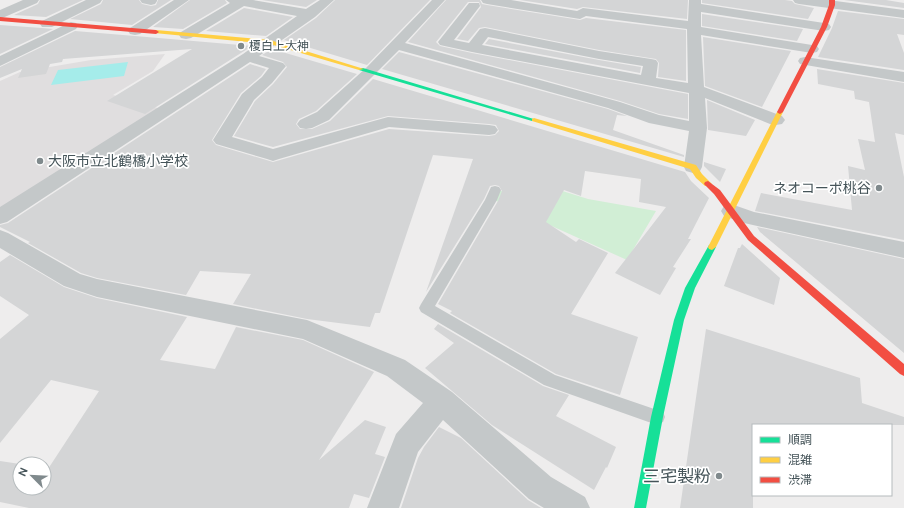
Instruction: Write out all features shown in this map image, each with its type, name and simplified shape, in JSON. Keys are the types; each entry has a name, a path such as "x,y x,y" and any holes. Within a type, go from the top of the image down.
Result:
{"street":[{"path":"0,15 33,0"},
{"path":"47,24 96,0"},
{"path":"135,31 183,0"},
{"path":"0,217 248,57 328,0"},
{"path":"306,124 323,116 371,71 439,0 516,2 580,15 583,12 694,28 904,77"},
{"path":"798,0 832,2 904,14"},
{"path":"186,35 237,1 310,14"},
{"path":"472,2 445,42 698,90 776,120"},
{"path":"640,508 657,417 679,320 690,288 731,211 824,27 832,2"},
{"path":"692,167 698,128 698,90 694,28 695,4 824,27"},
{"path":"0,20 270,42 692,167 699,176 717,192 751,238 904,371"},
{"path":"0,62 71,26"},
{"path":"396,45 614,105 655,119 698,128"},
{"path":"248,57 278,66 267,80 248,97 222,140 273,155 388,122 489,130"},
{"path":"731,211 750,218 904,250"},
{"path":"0,238 72,280 90,286 307,330 396,368 442,401 540,488 574,508"},
{"path":"383,508 406,444 442,401"}],"lane":[{"path":"495,190 491,200 426,308 550,380 657,417"}],"shaded area":[{"name":"大阪市立北鶴橋小学校","path":"165,54 153,71 113,95 161,109 0,213 0,81 20,72 91,60"}],"green space":[{"path":"556,189 588,199 656,211 627,260 494,200 498,190 547,204"}],"water":[{"path":"128,62 124,76 51,85 58,70"}],"building":[{"path":"40,0 83,0 46,17 14,15 38,4"},
{"path":"103,0 139,0 142,4 151,6 156,5 158,0 171,0 132,25 70,19 101,4"},
{"path":"190,0 225,0 227,3 183,29 153,27"},
{"path":"262,0 317,0 306,7"},
{"path":"335,0 430,0 367,65 284,40 316,18"},
{"path":"446,0 480,0 482,4 487,5 580,20 586,18 686,30 686,81 658,77 659,63 656,59 599,50 485,27 479,28 468,41 457,39 481,7 479,2 468,2 436,42 440,46 472,53 688,94 688,119 659,114 620,101 408,42"},
{"path":"520,0 688,0 687,19 583,7 577,9"},
{"path":"702,0 785,0 814,8 808,19 702,3"},
{"path":"844,0 886,0 904,3 904,8"},
{"path":"244,8 293,17 266,36 206,31"},
{"path":"838,11 904,19 904,35 897,34 904,53 904,70 818,57 832,28"},
{"path":"702,14 803,29 797,41 702,26"},
{"path":"0,25 42,28 53,29 0,54"},
{"path":"75,31 252,46 145,114 107,101 192,49 63,59 62,62 50,64 46,74 18,78 22,69 0,78 0,67"},
{"path":"703,37 791,51 762,107 705,86"},
{"path":"489,39 641,67 640,73 485,44"},
{"path":"272,49 357,74 316,111 299,119 296,124 300,129 312,129 330,121 373,79 685,172 691,181 709,198 688,239 691,239 673,267 676,268 660,295 615,273 666,207 639,202 641,179 585,171 581,196 564,190 546,222 576,242 579,239 608,253 571,314 638,337 620,395 556,374 450,313 452,311 438,304 498,201 502,191 499,186 490,186 484,199 426,292 473,159 433,155 380,313 375,313 370,327 307,319 233,304 251,274 200,271 186,295 97,278 81,273 28,243 30,242 0,227 0,225 8,223 250,64 266,69 261,76 241,93 212,140 216,145 273,162 389,129 489,136 495,135 499,131 496,125 489,124 388,116 273,147 234,136 255,101 273,84 287,67 283,62 262,55"},
{"path":"399,52 608,109 627,116 617,115 613,130 684,155 684,157 382,69"},
{"path":"817,69 904,83 904,135 895,133 904,177 904,240 755,211 761,193 852,210 848,166 865,170 858,139 875,142 869,102 855,99 854,91 818,84"},
{"path":"707,100 755,120 746,136 708,130"},
{"path":"704,162 726,169 720,182 704,166"},
{"path":"757,227 904,259 904,353 760,232"},
{"path":"742,244 780,278 774,305 724,286 738,248 740,248"},
{"path":"10,255 64,287 97,298 187,317 160,360 215,369 236,327 303,340 374,372 319,460 365,420 386,427 375,454 385,457 369,498 354,494 349,508 29,508 0,502 0,461 12,463 12,496 52,496 52,463 99,391 51,380 0,443 0,339 29,315 0,296 0,262"},
{"path":"438,324 543,386 569,395 556,416 616,447 607,468 606,467 594,490 492,425 425,368 454,343 434,329"},
{"path":"706,329 860,378 862,403 904,417 904,425 752,424 753,508 680,508"},
{"path":"439,427 461,438 528,500 541,508 401,508 418,458 424,447"}],"traffic: fast":[{"path":"361,69 534,120"},
{"path":"640,508 657,417 679,320 690,288 712,247"}],"traffic: slow":[{"path":"156,32 270,42 361,69"},
{"path":"712,247 780,112"},
{"path":"534,120 693,167 699,176 708,184"}],"traffic: jam":[{"path":"780,112 824,27 832,5 832,0"},
{"path":"0,19 156,32"},
{"path":"708,184 717,192 751,238 904,371"}],"place":[{"name":"榎白上大神","path":"241,46"},
{"name":"大阪市立北鶴橋小学校","path":"40,161"},
{"name":"ネオコーポ桃谷","path":"879,188"},
{"name":"三宅製粉","path":"719,476"}]}
